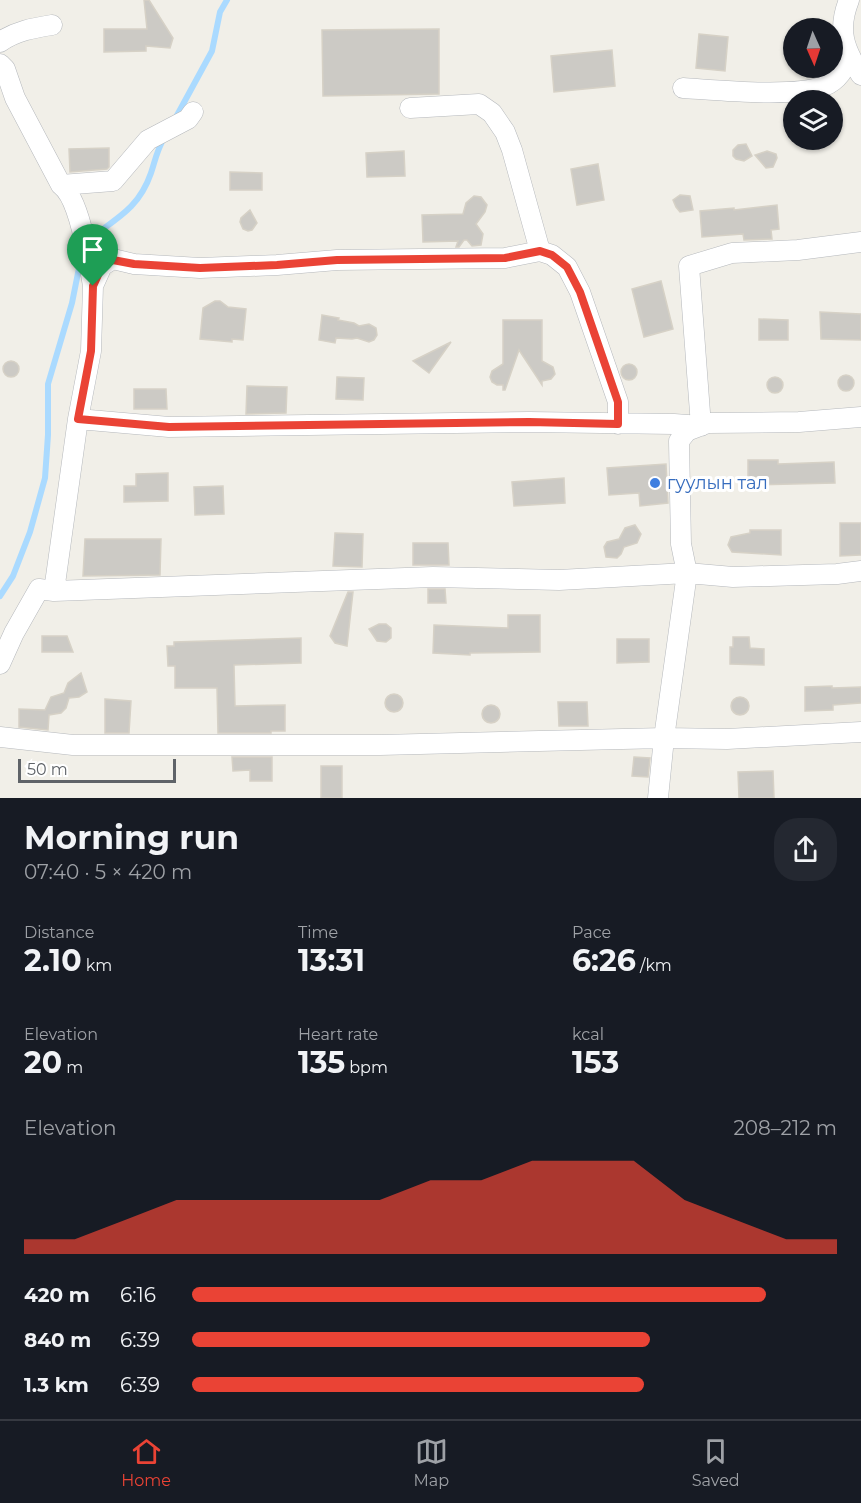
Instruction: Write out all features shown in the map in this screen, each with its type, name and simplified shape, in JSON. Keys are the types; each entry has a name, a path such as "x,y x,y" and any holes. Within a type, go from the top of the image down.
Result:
{"street":[{"path":"682,88 796,91 824,86 843,72 848,62 842,24 849,0"},
{"path":"0,42 19,32 52,25"},
{"path":"848,54 861,75"},
{"path":"0,64 5,69 15,98 61,185 68,190 84,238 93,286 91,351 78,419 54,591"},
{"path":"410,108 479,104 492,113 505,132 512,150 540,251"},
{"path":"61,185 113,181 148,140 188,119 193,112"},
{"path":"701,426 689,266 732,253 798,250 861,242"},
{"path":"93,286 102,266 113,260 134,264 200,268 337,260 505,258 540,251 552,255 567,267 580,292 618,402 618,424"},
{"path":"658,798 687,573 681,544 679,441 687,431 708,423 798,422 861,417"},
{"path":"78,419 169,427 529,422 701,426"},
{"path":"0,664 14,633 39,590 433,577 559,580 687,573 733,577 861,572"},
{"path":"0,737 73,745 392,745 664,738 727,739 861,732"}],"building":[{"path":"144,0 149,0 173,38 170,48 146,46 146,51 104,52 104,29 147,29"},
{"path":"439,29 439,94 323,96 322,30"},
{"path":"699,34 728,37 725,71 696,68"},
{"path":"612,50 615,86 554,92 551,56"},
{"path":"746,144 752,156 744,161 736,159 733,156 733,150 738,145"},
{"path":"109,148 109,167 107,169 70,172 69,149"},
{"path":"404,151 405,176 367,177 366,153"},
{"path":"767,151 776,154 777,158 773,167 766,168 755,155"},
{"path":"598,164 604,200 577,205 571,169"},
{"path":"230,172 262,173 262,190 230,190"},
{"path":"680,195 690,196 693,210 680,212 673,200"},
{"path":"474,196 481,197 487,205 476,224 483,234 481,245 472,246 467,240 464,240 459,247 456,247 458,241 423,242 422,215 463,214 466,203"},
{"path":"777,205 779,229 771,230 772,239 744,240 743,234 702,237 700,211"},
{"path":"250,210 257,223 252,230 248,231 243,229 240,222"},
{"path":"661,281 673,329 644,337 632,289"},
{"path":"215,301 220,301 228,307 246,309 243,340 232,339 232,342 200,339 203,308"},
{"path":"820,312 861,314 861,340 821,339"},
{"path":"322,315 339,318 338,320 359,326 369,324 376,328 377,335 369,342 357,338 336,338 335,343 319,340"},
{"path":"759,319 788,320 788,340 759,340"},
{"path":"503,320 542,320 542,361 553,367 555,374 551,379 542,381 542,385 519,350 505,390 503,390 503,385 492,382 490,377 492,371 503,364"},
{"path":"451,342 429,373 413,361"},
{"path":"8,361 14,361 19,369 17,375 8,377 3,372 3,366"},
{"path":"626,364 632,364 637,372 635,378 626,380 621,375 621,369"},
{"path":"843,375 849,375 854,383 852,389 843,391 838,386 838,380"},
{"path":"337,377 364,378 363,400 336,399"},
{"path":"772,377 778,377 783,385 781,391 772,393 767,388 767,382"},
{"path":"247,386 287,387 286,413 246,414"},
{"path":"134,389 166,389 167,409 134,409"},
{"path":"748,460 778,460 778,464 834,462 835,483 748,485"},
{"path":"666,464 668,503 640,506 639,493 609,495 607,468"},
{"path":"168,473 168,501 124,502 124,486 136,486 136,474"},
{"path":"564,478 565,503 514,506 512,482"},
{"path":"223,486 224,514 195,515 194,487"},
{"path":"840,523 861,523 861,555 840,556"},
{"path":"635,525 641,534 637,543 624,547 617,558 606,557 604,547 607,542 619,539 625,528"},
{"path":"750,530 781,530 781,555 732,552 728,545 731,537 750,533"},
{"path":"335,533 363,534 362,567 333,566"},
{"path":"85,539 161,539 160,575 83,576"},
{"path":"413,543 448,543 449,565 413,565"},
{"path":"428,589 445,589 446,603 428,603"},
{"path":"348,592 353,592 347,646 335,643 330,636"},
{"path":"508,615 540,615 540,652 470,653 470,655 433,653 434,625 508,628"},
{"path":"379,624 386,624 391,628 391,638 386,642 377,641 369,629"},
{"path":"42,636 67,636 73,652 42,652"},
{"path":"733,637 749,637 750,648 764,649 764,665 730,664 730,647 733,647"},
{"path":"301,638 301,663 234,665 235,706 285,705 285,731 218,733 217,688 175,688 175,666 168,666 167,646 174,646 174,642"},
{"path":"617,639 649,639 649,662 617,663"},
{"path":"81,673 87,692 79,697 69,698 66,708 61,713 49,715 48,730 19,727 19,709 45,710 51,697 64,693 68,683"},
{"path":"832,686 832,688 861,687 861,703 833,705 833,710 805,711 805,687"},
{"path":"390,694 398,694 403,699 401,710 390,712 385,707 385,699"},
{"path":"736,697 744,697 749,702 747,713 736,715 731,710 731,702"},
{"path":"105,699 131,701 129,733 105,733"},
{"path":"558,702 587,702 588,726 559,726"},
{"path":"487,705 495,705 500,710 498,721 487,723 482,718 482,710"},
{"path":"232,757 272,757 272,781 250,781 250,770 233,771"},
{"path":"634,757 650,758 648,777 632,776"},
{"path":"321,766 342,766 342,798 321,798"},
{"path":"773,771 774,798 739,798 738,772"}],"waterway":[{"path":"175,119 212,51 220,12 227,0"},
{"path":"93,249 96,234 129,209 141,194 164,138"},
{"path":"0,596 13,576 30,532 45,478 48,384 72,303 80,263 86,266"}],"place":[{"name":"гуулын тал","path":"655,483"}],"route":[{"path":"540,251 552,255 567,267 580,292 618,402 618,424 529,422 169,427 78,419 91,351 93,286 102,266 113,260 134,264 200,268 337,260 505,258 540,251"}]}
